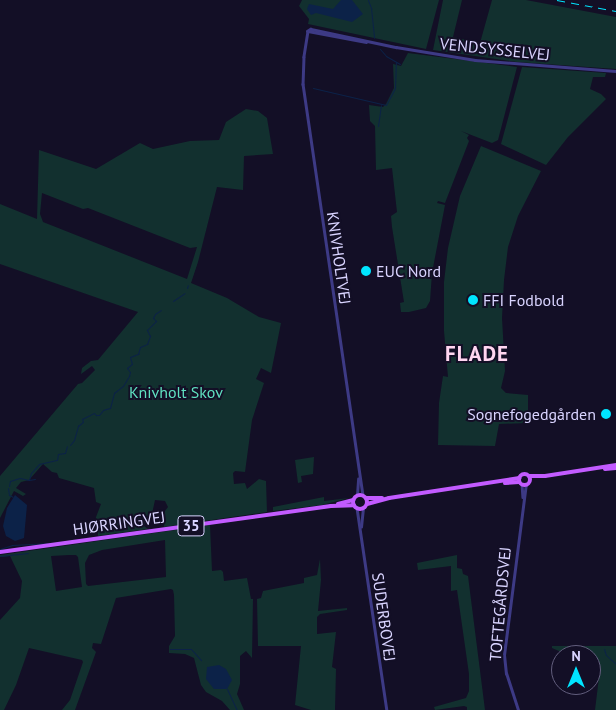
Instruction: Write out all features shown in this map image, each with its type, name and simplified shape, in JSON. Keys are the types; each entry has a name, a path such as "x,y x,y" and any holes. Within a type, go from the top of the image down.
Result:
{"main road":[{"path":"363,508 367,504 389,498 503,482 521,482 529,478 616,466"},
{"path":"521,482 522,474 529,478"},
{"path":"356,507 353,500 357,495 389,498"},
{"path":"364,497 367,504"},
{"name":"HJØRRINGVEJ","path":"0,552 331,506 353,500"},
{"name":"HJØRRINGVEJ","path":"331,506 356,507"},
{"name":"35","path":"356,507 363,508"}],"street":[{"name":"KNIVHOLTVEJ","path":"310,31 303,66 304,89 359,477 364,497"},
{"name":"VENDSYSSELVEJ","path":"310,31 475,60 616,71"},
{"name":"KNIVHOLTVEJ","path":"357,495 359,477"},
{"name":"TOFTEGÅRDSVEJ","path":"518,710 506,674 504,660 523,498 521,482"},
{"name":"SUDERBOVEJ","path":"356,507 386,710"},
{"name":"SUDERBOVEJ","path":"360,528 363,508"}],"green space":[{"path":"302,0 439,0 426,49 308,24 309,19 299,6"},
{"path":"443,0 462,0 453,37 480,43 492,0 526,0 616,17 616,69 517,62 433,50"},
{"path":"408,53 517,67 498,140 492,143 461,131 469,135 467,138 469,141 445,203 438,201 437,203 445,205 432,273 430,301 426,308 401,312 400,303 404,302 391,216 397,212 392,168 376,170 375,126 370,121 369,105 383,107 386,104 394,88 393,64 401,66"},
{"path":"522,67 606,73 605,77 593,77 590,89 601,94 606,99 568,137 546,165 501,144"},
{"name":"Knivholt Skov","path":"246,109 258,111 267,118 273,154 244,156 243,190 217,187 191,283 227,298 259,317 281,323 271,373 261,368 256,379 264,383 252,420 245,472 235,471 233,473 234,484 245,483 247,489 259,479 266,481 267,512 164,527 165,511 168,507 165,501 155,500 152,514 149,514 144,526 148,529 98,536 98,526 93,525 101,504 96,502 94,488 59,478 57,473 52,472 43,464 29,480 21,482 16,488 26,494 23,496 14,491 0,518 0,476 78,384 82,383 95,370 92,366 81,374 82,368 91,361 98,360 138,312 0,264 0,204 37,219 39,150 96,169 140,143 153,149 190,141 219,140 226,122","holes":["42,193 83,209 88,208 190,248 197,247 187,279 43,222 40,214"]},
{"name":"FFI Fodbold","path":"481,146 541,171 518,216 508,247 502,318 505,371 501,388 506,393 528,395 528,423 499,424 495,446 438,445 439,403 443,376 448,377 444,331 444,282 448,248 460,196"},
{"path":"314,457 313,474 301,476 302,482 298,483 295,460"},
{"path":"324,497 324,501 349,498 322,505 273,511 273,507"},
{"path":"210,525 212,571 221,570 224,581 247,578 251,599 253,599 252,658 246,651 240,656 240,684 237,694 244,710 230,710 222,701 206,692 201,685 194,658 185,654 169,653 169,646 175,636 174,595 171,589 116,598 101,644 93,643 92,648 96,652 75,710 62,710 70,700 83,662 82,660 29,648 16,685 4,710 0,710 0,620 20,598 22,581 10,556 0,557 0,555","holes":["165,540 166,577 88,586 86,584 85,563 89,555 102,550","76,555 78,557 82,587 56,591 51,556"]},
{"path":"457,555 457,568 462,569 463,574 468,576 485,710 467,710 467,707 464,706 435,710 434,707 466,698 469,691 469,674 457,590 451,591 451,566 418,570 417,563"},
{"path":"320,559 321,580 318,611 347,608 347,610 320,614 317,617 317,634 336,632 332,667 336,669 335,710 311,710 295,705 301,646 258,646 257,599 261,598 263,591 304,583 304,578 317,575"},
{"path":"601,646 616,646 616,710 595,710 597,695 601,695"}],"water":[{"path":"341,0 352,0 363,14 352,22 316,13 311,15 307,9 309,4 333,9"},
{"path":"15,495 27,505 24,538 15,541 6,536 3,526 7,508"},
{"path":"219,665 226,669 232,680 227,689 214,689 206,679 207,667"}],"waterway":[{"path":"368,0 371,8 374,38"},
{"path":"380,49 386,56 400,64"},
{"path":"313,88 386,105 395,88 396,62"},
{"path":"378,126 381,105"},
{"path":"173,301 185,293"},
{"path":"70,445 74,440 78,426 83,422 82,419 94,413 99,415 103,410 110,408 114,393 123,386 129,376 130,372 127,368 132,364 130,357 138,354 140,347 147,344 150,336 147,330 156,321 153,318 155,314 161,310"},
{"path":"9,486 10,481 20,478 29,480 31,473 39,464 57,460 58,454 65,453 67,446"},
{"path":"29,480 35,479"},
{"path":"8,488 9,495 13,497"},
{"path":"0,549 12,545 47,543"},
{"path":"0,556 28,553"},
{"path":"170,649 191,649 201,660"},
{"path":"604,649 606,655 616,664"},
{"path":"227,689 237,710"}],"railway":[{"path":"557,0 616,11"}],"place":[{"name":"EUC Nord","path":"366,271"},
{"name":"FFI Fodbold","path":"473,300"},
{"name":"Sognefogedgården","path":"606,414"}],"district":[{"name":"FLADE","path":"477,354"}]}
